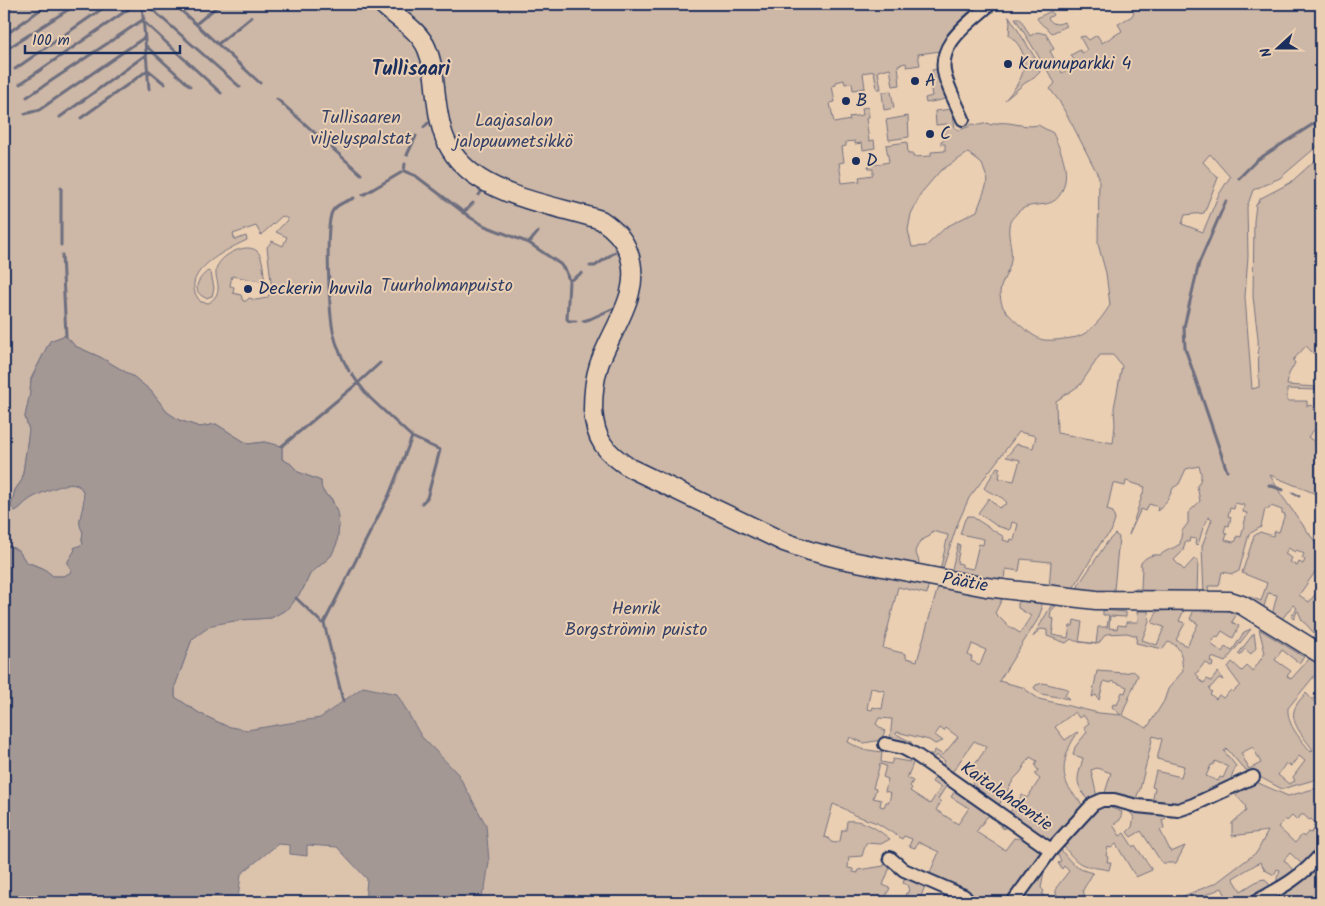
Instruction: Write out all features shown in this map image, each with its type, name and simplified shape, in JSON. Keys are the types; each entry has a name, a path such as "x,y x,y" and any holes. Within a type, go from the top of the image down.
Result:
{"street":[{"name":"Päätie","path":"382,4 412,29 427,48 433,69 439,126 457,159 479,178 509,193 601,220 611,226 627,246 633,270 632,290 599,364 594,391 594,423 597,434 602,444 617,460 714,509 784,542 810,551 916,574 1016,591 1112,601 1230,601 1242,605 1321,654"},
{"path":"963,119 945,76 944,56 956,34 990,4"},
{"name":"Kaitalahdentie","path":"885,744 902,748 916,755 1051,850 1013,902"},
{"path":"1051,850 1090,805 1097,801 1114,800 1137,806 1178,810 1253,777"},
{"path":"1255,902 1299,877 1321,854"},
{"path":"890,858 904,870 964,896 969,902"}],"shaded area":[{"path":"66,336 75,346 100,357 134,377 151,391 167,412 179,420 200,427 216,424 248,444 264,442 282,446 282,459 291,464 298,472 321,481 323,491 331,498 337,512 339,525 337,543 331,556 310,574 303,589 289,608 271,618 240,620 212,625 192,639 175,686 175,697 199,713 226,726 247,730 320,718 363,687 397,694 421,736 458,774 486,825 489,862 485,888 478,902 365,902 367,879 337,847 307,845 307,856 290,854 290,845 278,844 241,874 238,899 258,900 258,902 4,902 4,547 9,546 19,551 26,562 43,568 53,576 63,576 70,573 71,569 67,563 75,550 74,548 83,544 83,532 80,522 84,494 78,485 61,486 47,491 30,499 15,511 11,506 15,490 22,480 29,430 25,417 31,379 50,341"},
{"path":"278,844 290,845 290,854 306,856 307,845 337,847 367,879 365,902 258,902 238,899 241,874"}],"green space":[{"path":"4,4 375,4 413,39 423,60 427,77 429,106 434,131 444,153 465,176 501,196 597,225 619,248 624,259 625,276 620,300 591,365 588,384 597,385 603,366 638,290 640,274 638,255 626,229 609,215 498,182 471,161 451,135 443,107 439,68 433,46 424,30 393,4 934,4 938,7 941,4 983,4 950,33 941,51 918,54 920,65 907,67 906,63 898,65 900,85 893,86 890,68 878,71 881,89 877,89 874,71 863,73 865,88 853,90 852,83 845,84 844,80 836,82 836,85 832,86 835,102 830,103 834,123 850,120 849,117 863,115 862,108 868,107 869,117 866,118 869,141 874,140 875,148 863,150 862,143 855,144 855,141 846,142 846,146 842,147 844,162 839,163 842,183 860,181 859,177 873,175 873,169 869,169 868,166 889,162 886,145 907,142 908,154 913,154 913,157 931,156 931,152 945,151 945,144 941,144 941,141 944,140 944,131 947,130 947,124 936,125 935,111 952,109 955,128 959,130 972,124 1008,123 1026,126 1038,125 1053,133 1064,162 1065,184 1058,198 1053,202 1029,206 1017,213 1011,221 1009,231 1011,260 1000,292 1003,307 1016,321 1040,339 1051,340 1077,337 1089,331 1110,305 1106,273 1098,244 1099,177 1073,126 1050,89 1055,83 1015,18 1020,18 1030,36 1037,32 1046,34 1054,49 1050,51 1062,73 1077,65 1071,55 1080,50 1082,53 1087,50 1080,37 1085,36 1089,40 1097,35 1102,43 1122,31 1118,24 1132,16 1134,12 1129,4 1321,4 1321,143 1280,178 1253,190 1247,207 1248,256 1245,297 1252,389 1259,387 1258,338 1253,297 1256,205 1261,198 1290,183 1321,155 1321,356 1319,359 1306,346 1293,360 1295,363 1289,374 1287,385 1316,387 1316,390 1287,389 1287,401 1307,401 1307,406 1312,405 1319,419 1321,417 1321,422 1308,437 1319,445 1321,443 1321,496 1270,475 1282,496 1321,550 1321,570 1318,568 1299,595 1309,602 1321,587 1321,634 1318,643 1314,642 1315,634 1302,620 1298,611 1294,619 1291,617 1297,608 1293,605 1282,619 1295,627 1293,629 1272,615 1277,595 1268,593 1263,610 1241,598 1250,597 1261,601 1267,583 1242,573 1254,536 1260,532 1273,536 1275,531 1279,532 1285,514 1282,513 1282,510 1271,506 1269,509 1265,509 1261,527 1249,534 1239,571 1233,574 1222,572 1219,586 1208,586 1209,595 1204,595 1202,546 1212,519 1209,517 1203,528 1198,545 1195,544 1196,539 1190,538 1189,542 1185,542 1183,551 1174,560 1184,570 1194,559 1198,560 1197,595 1131,596 1132,589 1141,589 1142,566 1140,565 1144,560 1154,555 1160,555 1180,544 1182,531 1188,523 1188,513 1200,501 1197,486 1201,476 1199,466 1186,469 1179,484 1173,488 1167,501 1160,509 1157,511 1158,507 1149,504 1146,511 1141,509 1129,535 1145,487 1126,481 1125,486 1113,483 1107,510 1113,512 1115,520 1111,532 1102,541 1071,592 1049,589 1051,562 1021,559 1019,571 1006,569 1005,583 951,573 958,544 960,545 957,563 962,564 962,567 973,569 979,544 983,545 984,539 960,534 965,519 968,516 971,516 1004,537 1003,540 1010,542 1011,539 1014,540 1018,524 1012,522 1010,530 997,526 978,513 989,498 999,508 1007,503 984,488 997,467 1000,468 998,471 1000,473 999,478 1014,481 1020,460 1006,457 1017,444 1033,448 1036,436 1019,432 969,498 957,525 942,571 940,571 948,535 932,531 930,536 920,541 915,551 919,561 918,567 893,563 890,577 928,585 927,594 898,587 883,648 906,654 906,658 917,661 938,587 1002,599 995,613 1007,625 1020,633 1031,616 1018,608 1018,601 1040,603 1042,608 1038,619 999,681 1022,687 1039,699 1099,713 1121,715 1112,707 1113,704 1117,705 1122,692 1125,693 1127,687 1112,681 1111,683 1104,681 1099,700 1096,695 1092,697 1097,671 1125,673 1133,671 1138,675 1122,715 1147,728 1164,701 1168,689 1183,671 1179,650 1168,642 1163,649 1136,643 1137,636 1127,633 1106,634 1096,644 1098,627 1107,627 1109,615 1103,615 1103,610 1126,612 1126,617 1110,616 1109,628 1117,629 1118,625 1126,626 1126,622 1138,622 1137,611 1148,611 1149,622 1142,640 1157,645 1164,627 1152,623 1157,611 1184,610 1179,621 1185,623 1176,640 1187,646 1198,624 1190,619 1194,610 1229,611 1236,615 1232,622 1239,626 1233,638 1222,631 1211,644 1222,652 1225,647 1232,651 1244,632 1251,629 1225,662 1212,657 1210,661 1213,663 1212,667 1205,662 1196,674 1199,677 1198,679 1204,683 1207,679 1211,681 1218,672 1223,680 1219,678 1209,689 1212,692 1210,694 1216,699 1219,695 1223,698 1231,690 1233,692 1240,685 1229,670 1228,667 1232,662 1242,671 1247,666 1253,671 1265,653 1259,629 1304,657 1299,663 1282,650 1275,660 1291,671 1287,676 1291,679 1310,658 1321,666 1288,708 1288,715 1292,726 1311,752 1313,750 1295,723 1294,712 1298,702 1306,693 1321,709 1321,778 1282,789 1243,768 1227,749 1224,751 1236,766 1228,786 1181,806 1152,803 1155,788 1152,787 1156,771 1181,777 1184,766 1157,759 1162,739 1153,736 1140,789 1135,800 1104,796 1111,773 1097,768 1091,770 1097,797 1088,801 1080,789 1078,780 1083,758 1073,755 1075,747 1087,732 1084,727 1089,723 1083,715 1079,718 1075,712 1055,727 1065,740 1078,733 1068,751 1064,773 1071,792 1083,806 1052,842 1047,842 1008,815 1022,795 1027,798 1040,779 1035,775 1038,770 1035,766 1037,761 1030,757 1014,779 998,807 970,787 974,780 969,773 987,747 974,741 951,774 941,767 945,761 936,755 931,761 924,756 926,753 932,755 935,750 943,755 958,737 946,728 944,731 940,728 935,735 943,741 935,744 929,740 897,732 896,734 911,742 915,750 890,740 892,719 879,718 876,724 885,731 881,740 864,743 850,737 848,742 861,749 882,752 881,762 891,764 893,759 910,762 911,759 914,761 907,778 913,781 910,791 930,804 941,787 932,782 936,776 948,783 938,799 941,802 936,810 958,824 969,808 951,797 956,789 1008,824 1004,829 989,816 976,832 1005,850 1014,838 1028,840 1039,846 1042,855 1007,902 974,902 959,889 930,876 939,852 918,842 915,848 909,846 912,839 904,836 902,839 877,823 854,815 833,804 824,837 828,838 831,842 836,843 840,841 842,830 846,830 847,821 865,823 890,839 881,844 866,843 862,856 849,857 848,868 858,873 858,870 884,866 884,864 890,867 883,885 890,888 885,898 894,902 463,902 468,880 467,857 450,821 435,797 399,751 380,733 362,720 347,716 340,717 290,734 244,744 226,726 199,713 175,697 175,686 192,639 212,624 271,618 289,608 303,589 310,574 331,556 337,543 339,525 331,498 321,488 321,481 298,472 291,464 282,459 282,446 264,442 248,444 216,424 200,427 179,420 167,412 151,391 134,377 100,357 75,346 66,336 63,336 50,341 31,379 25,417 29,430 22,480 15,490 11,506 15,511 30,499 56,487 74,485 80,488 84,495 80,522 83,532 83,544 74,548 75,550 67,563 71,573 63,576 53,576 43,568 26,562 19,551 10,546 4,547","holes":["968,153 982,164 988,181 977,211 946,227 926,246 912,247 908,230 911,214 922,192 940,171","1210,154 1230,177 1218,196 1203,232 1182,224 1185,215 1204,213 1218,178 1203,162","282,216 288,219 276,232 287,237 283,246 272,241 267,247 272,290 267,298 256,300 249,298 246,301 243,301 241,295 233,293 234,287 230,286 232,276 265,282 262,261 257,251 247,248 241,249 234,251 219,262 216,272 217,293 209,303 201,302 195,292 194,282 199,273 206,264 216,257 247,240 246,236 235,240 233,234 256,226 261,235","1100,355 1113,355 1122,366 1114,408 1113,443 1057,433 1056,401 1080,385","1235,503 1244,505 1243,512 1247,513 1241,537 1237,536 1236,541 1233,542 1225,540 1227,534 1224,532 1226,525 1229,526 1231,517 1228,516 1230,508 1234,509","1288,548 1304,554 1302,558 1305,560 1303,564 1299,562 1297,566 1290,562 1292,558 1285,554","972,644 986,650 980,665 971,661 972,657 968,655","871,688 885,691 882,709 873,707 872,710 867,709","1253,747 1261,763 1249,769 1241,753","1299,756 1305,761 1293,777 1295,781 1289,784 1278,775 1286,763 1291,766","1215,761 1228,767 1223,778 1220,777 1218,781 1206,776","880,764 886,766 883,777 888,779 885,791 891,793 889,802 886,802 884,807 880,806 881,800 873,798 876,789 873,788"]},
{"path":"1051,11 1053,15 1048,18 1053,23 1064,22 1067,26 1052,33 1037,18"},
{"path":"1009,16 1039,64 1040,72 1005,100 1017,84 1024,68 1022,51 1009,35"},
{"path":"932,70 940,70 951,98 926,103 925,98 932,96 929,77 933,76"},
{"path":"891,91 894,108 884,110 882,92"},
{"path":"908,116 909,137 889,140 886,120"},
{"path":"208,271 211,273 214,288 212,296 206,298 198,292 197,285 201,277"},
{"path":"1115,534 1119,537 1114,590 1111,595 1076,592 1079,584 1108,541"},
{"path":"1057,605 1051,611 1050,618 1054,619 1052,635 1068,638 1070,626 1073,626 1074,620 1082,622 1079,642 1071,639 1066,643 1047,636 1047,630 1041,629 1033,637 1051,606"},
{"path":"1254,633 1256,648 1251,654 1245,649 1240,655 1238,654"},
{"path":"1043,683 1068,689 1065,695 1069,699 1041,694 1034,688 1036,685"},
{"path":"1256,782 1288,796 1321,787 1321,844 1304,866 1290,853 1284,860 1295,872 1277,883 1280,870 1277,869 1274,875 1265,870 1260,862 1233,878 1241,891 1259,880 1265,879 1271,887 1248,901 1242,902 1227,898 1222,888 1188,902 1168,902 1216,883 1257,852 1268,831 1232,836 1232,823 1246,811 1245,805 1233,792","holes":["1301,815 1315,823 1313,826 1315,828 1304,837 1302,835 1295,843 1278,827 1285,819 1287,821 1292,816 1296,820"]},
{"path":"1101,804 1122,812 1120,820 1113,825 1120,836 1124,833 1133,847 1135,845 1152,870 1136,877 1116,844 1111,848 1108,847 1106,856 1108,857 1107,862 1111,862 1109,870 1082,864 1062,844"},
{"path":"1118,805 1166,813 1166,818 1162,820 1164,828 1160,830 1171,852 1185,846 1176,863 1162,863 1141,831 1131,837 1127,832 1132,827 1134,817 1129,811"},
{"path":"1061,850 1075,865 1082,870 1093,873 1083,890 1086,902 1066,902 1056,894 1056,888 1069,871 1064,866 1062,869 1058,863 1061,861 1057,853"},
{"path":"1321,862 1321,902 1265,902 1311,875"},
{"path":"1041,868 1044,871 1041,888 1044,891 1042,895 1051,902 1019,902"},
{"path":"906,874 925,886 920,899 926,902 900,902 902,899 904,900 906,893 908,893 909,886 903,883"}],"waterway":[{"path":"4,12 15,4"},
{"path":"4,36 48,4"},
{"path":"10,47 77,4"},
{"path":"15,69 109,4"},
{"path":"20,84 136,4"},
{"path":"142,4 149,89"},
{"path":"146,4 240,87"},
{"path":"174,4 260,83"},
{"path":"196,24 220,4"},
{"path":"218,44 251,17"},
{"path":"27,97 144,19"},
{"path":"144,22 221,93"},
{"path":"25,114 39,110 145,37"},
{"path":"146,46 190,86"},
{"path":"60,117 147,54"},
{"path":"81,118 148,70 165,84"},
{"path":"277,99 361,174"},
{"path":"1239,178 1257,160 1321,119"},
{"path":"424,127 428,123"},
{"path":"407,155 416,136"},
{"path":"404,171 405,164"},
{"path":"363,195 404,171 416,176 471,218 485,226 529,243 560,264 566,271 569,281 567,319 569,321 576,321"},
{"path":"61,188 61,245"},
{"path":"349,371 337,345 332,325 328,272 329,235 330,221 334,209 354,198"},
{"path":"1226,201 1199,263 1184,327 1185,348 1227,471"},
{"path":"463,213 473,203"},
{"path":"529,243 538,232"},
{"path":"590,266 595,266 615,252"},
{"path":"62,255 66,336"},
{"path":"569,281 582,273"},
{"path":"583,321 614,308"},
{"path":"380,363 358,383 369,397 412,437 440,450 427,498 422,503"},
{"path":"282,446 358,383 352,374"},
{"path":"343,701 324,623 389,495 412,437"},
{"path":"1269,485 1283,490"},
{"path":"1293,493 1299,496"},
{"path":"296,598 324,623"}],"place":[{"name":"Kruunuparkki 4","path":"1008,64"},
{"name":"A","path":"915,81"},
{"name":"B","path":"846,101"},
{"name":"C","path":"930,134"},
{"name":"D","path":"856,161"},
{"name":"Deckerin huvila","path":"248,289"}],"district":[{"name":"Tullisaari","path":"411,70"}],"park label":[{"name":"Tullisaaren viljelyspalstat","path":"361,128"},
{"name":"Laajasalon jalopuumetsikkö","path":"514,131"},
{"name":"Tuurholmanpuisto","path":"447,286"},
{"name":"Henrik Borgströmin puisto","path":"636,619"}]}
